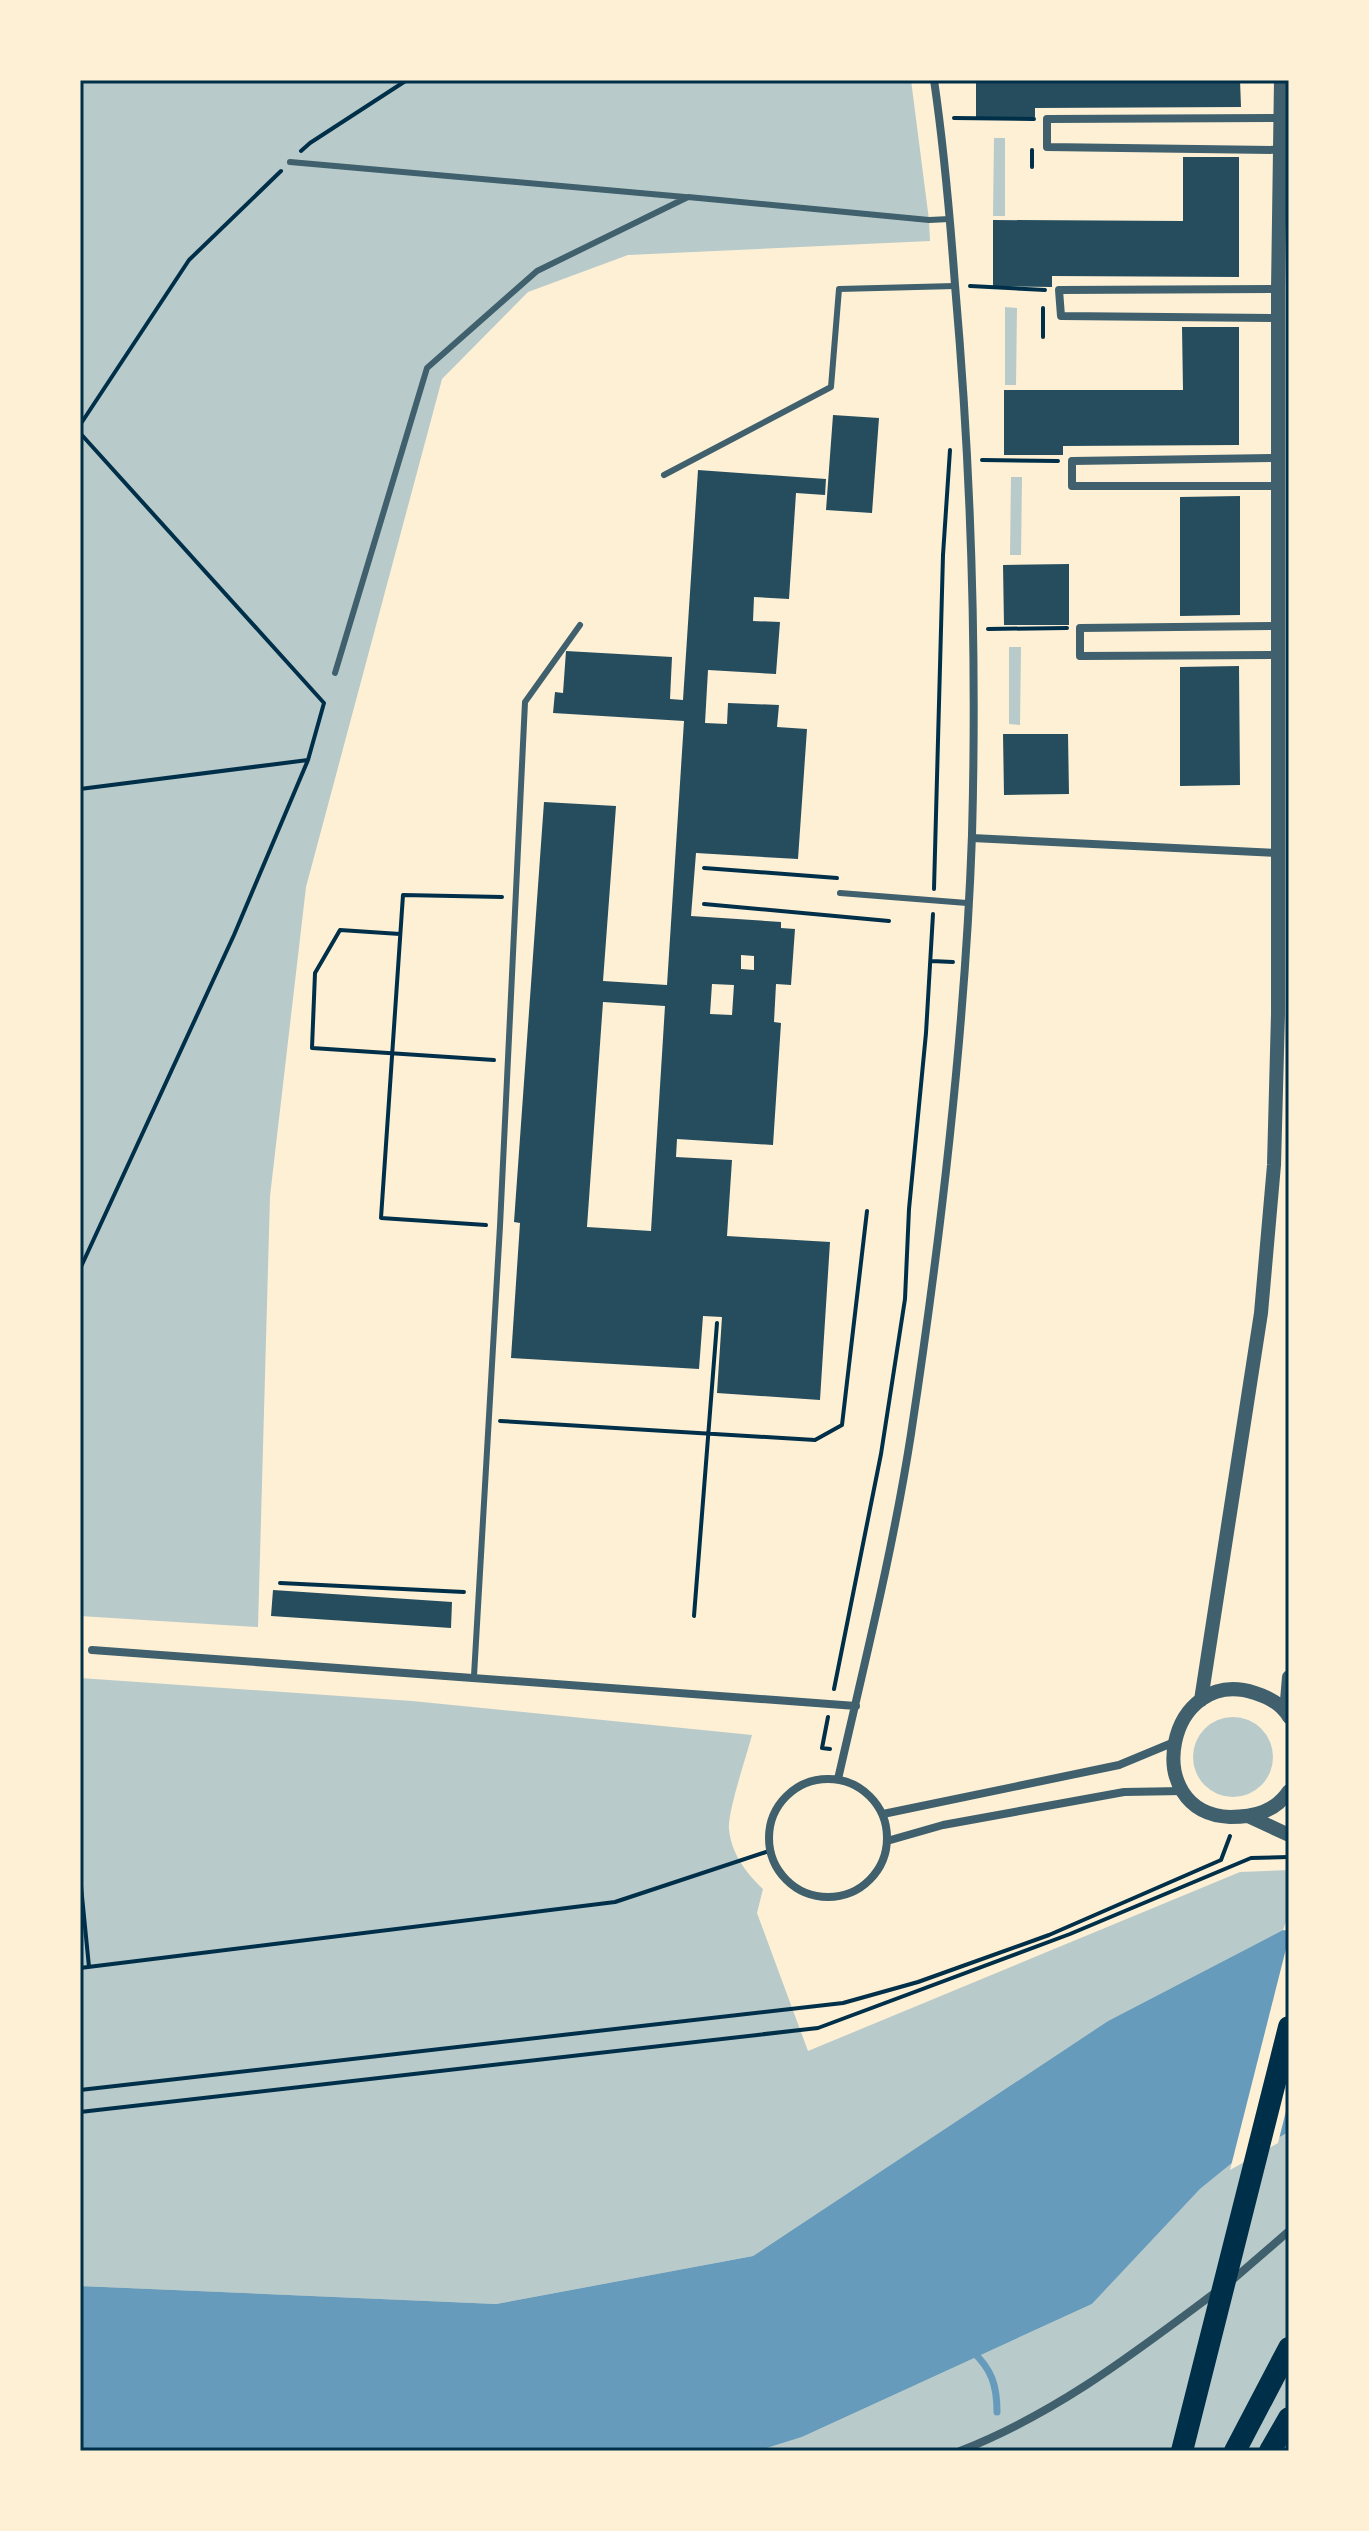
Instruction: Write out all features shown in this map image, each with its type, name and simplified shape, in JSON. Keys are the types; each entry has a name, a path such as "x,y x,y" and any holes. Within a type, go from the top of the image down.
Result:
{"highway":[{"path":"1182,2451 1289,2027"},
{"path":"1235,2451 1289,2348"},
{"path":"1270,2451 1289,2418"}],"street":[{"path":"838,1779 856,1706 910,1437 949,1148 972,838 974,629 968,459 950,219 934,80"},
{"path":"1201,1700 1261,1313 1274,1165 1278,1014 1281,80"},
{"path":"1281,118 1047,119 1047,147 1281,150"},
{"path":"1278,289 1059,290 1061,316 1279,318"},
{"path":"1278,458 1072,461 1072,486 1278,486"},
{"path":"1279,626 1080,628 1080,656 1279,655"},
{"path":"1277,853 1289,829"},
{"path":"972,838 1277,853"},
{"path":"1277,853 1289,874"},
{"path":"92,1650 856,1706"},
{"path":"1288,1714 1289,1677"},
{"path":"1288,1714 1268,1697 1246,1690 1223,1691 1201,1700 1182,1718 1172,1743 1173,1768 1183,1791 1198,1806 1217,1816 1250,1817 1269,1810 1289,1791"},
{"path":"883,1814 1119,1765 1172,1743"},
{"path":"815,1779 838,1779 865,1791 883,1814 887,1841 881,1864 866,1883 845,1895 821,1897 798,1890 780,1874 769,1851 768,1827 777,1805 793,1788 815,1779"},
{"path":"887,1841 943,1825 1124,1792 1183,1791"},
{"path":"1250,1817 1289,1835"},
{"path":"960,2451 999,2436 1072,2397 1220,2290 1289,2231"}],"lane":[{"path":"290,162 929,220 950,219"},
{"path":"335,673 427,368 537,271 688,197"},
{"path":"664,475 831,387 839,289 955,286"},
{"path":"474,1676 500,1226 525,702 580,625"},
{"path":"840,893 967,903"}],"path":[{"path":"80,425 189,260 310,143 407,80"},
{"path":"940,118 1047,119"},
{"path":"955,286 1059,290"},
{"path":"1043,305 1043,337"},
{"path":"80,433 324,703 308,760 234,935 80,1269"},
{"path":"844,1752 822,1748 881,1454 905,1299 909,1209 931,961 943,570 950,447"},
{"path":"968,459 1072,461"},
{"path":"974,629 1080,628"},
{"path":"80,789 308,760"},
{"path":"704,868 841,878"},
{"path":"500,1226 381,1218 403,895 516,898"},
{"path":"704,904 889,921"},
{"path":"401,934 340,930 315,973 312,1048 508,1060"},
{"path":"931,961 964,963"},
{"path":"488,1420 815,1440 842,1425 867,1211"},
{"path":"694,1616 717,1323"},
{"path":"280,1583 479,1593"},
{"path":"1221,1834 1249,1834 1270,1826"},
{"path":"80,2090 843,2003 918,1982 1064,1929 1221,1860 1230,1836"},
{"path":"80,1968 615,1902 769,1851"},
{"path":"80,2112 818,2028 1070,1934 1251,1858 1289,1857"},
{"path":"80,1876 89,1967"}],"shaded area":[{"path":"80,80 911,80 929,220 930,241 628,255 528,292 442,379 306,887 270,1196 258,1627 80,1616"},
{"path":"994,138 1005,138 1005,216 993,216"},
{"path":"1005,307 1017,308 1016,385 1005,385"},
{"path":"1011,477 1022,477 1021,555 1010,555"},
{"path":"1009,647 1021,647 1020,725 1009,724"},
{"path":"80,1678 412,1701 752,1735 731,1811 730,1838 740,1862 763,1889 757,1913 808,2051 1240,1872 1289,1870 1289,1914 1283,1930 1108,2021 753,2256 496,2304 80,2286"},
{"path":"1233,1717 1248,1720 1261,1729 1270,1742 1273,1757 1270,1772 1261,1785 1248,1794 1233,1797 1218,1794 1205,1785 1196,1772 1193,1757 1196,1742 1205,1729 1218,1720"},
{"path":"1289,2132 1289,2451 757,2451 802,2437 1092,2304 1200,2189 1232,2163"}],"water":[{"path":"1283,1930 1289,1931 1289,2132 1232,2163 1200,2189 1092,2304 802,2437 757,2451 80,2451 80,2286 496,2304 753,2256 1108,2021"}],"pier":[{"path":"1289,1937 1289,2099 1278,2143 1230,2170"}],"building":[{"path":"976,80 1240,80 1241,107 1035,108 1035,117 976,117"},
{"path":"1183,157 1239,157 1239,277 1052,276 1052,287 993,286 993,220 1183,221"},
{"path":"1182,327 1239,327 1239,445 1063,446 1063,455 1004,455 1004,390 1183,390"},
{"path":"833,415 879,418 872,513 826,510"},
{"path":"698,470 826,479 825,495 796,493 789,599 754,597 753,621 780,622 776,674 708,670 705,723 727,724 728,703 779,705 777,727 807,729 798,859 696,853 691,916 781,922 781,928 795,929 791,985 776,984 774,1022 781,1023 773,1145 677,1139 676,1157 732,1160 727,1236 830,1242 820,1400 717,1393 722,1317 703,1316 699,1369 511,1358 520,1223 514,1222 544,802 616,806 603,981 667,985 684,721 553,713 555,692 563,693 566,651 672,657 670,699 683,700","holes":["741,955 754,956 754,970 741,969","712,984 734,985 732,1015 710,1014","603,1002 665,1006 651,1231 587,1227"]},
{"path":"1240,496 1240,615 1180,616 1180,497"},
{"path":"1069,564 1069,625 1004,625 1003,565"},
{"path":"1239,666 1240,785 1180,786 1180,667"},
{"path":"1003,734 1068,734 1069,794 1004,795"},
{"path":"273,1590 452,1602 451,1628 271,1616"}],"waterway":[{"path":"972,2351 992,2378 997,2412"}]}
